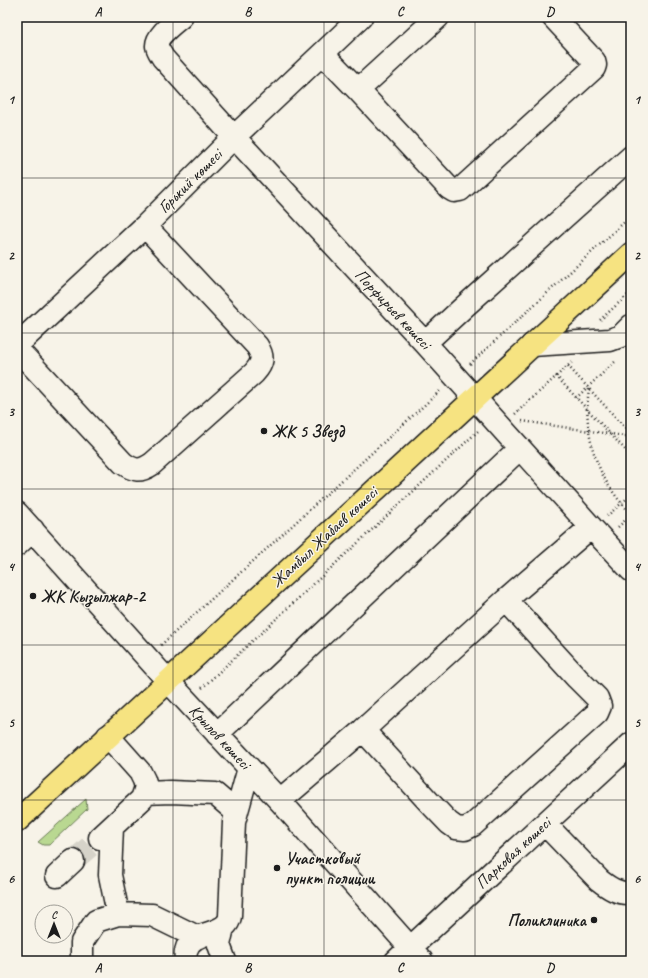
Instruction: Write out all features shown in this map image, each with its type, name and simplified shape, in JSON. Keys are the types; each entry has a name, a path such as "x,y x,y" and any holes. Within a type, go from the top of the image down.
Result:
{"main road":[{"name":"Жамбыл Жабаев көшесі","path":"17,821 631,254"}],"street":[{"name":"Порфирьев көшесі","path":"181,17 159,38 157,42 157,47 163,58 234,137 426,343 520,448 599,521 631,570"},
{"name":"Горький көшесі","path":"17,345 145,226 234,137 361,17"},
{"path":"358,90 438,17"},
{"path":"323,54 449,188 454,191 460,190 594,68 594,61 553,17"},
{"path":"426,343 476,296 631,157"},
{"path":"17,349 123,463 129,468 137,470 144,469 152,464 254,373 260,367 262,361 261,352 257,346 145,226"},
{"path":"532,346 610,340 621,336 631,326"},
{"path":"217,734 520,448"},
{"name":"Крылов көшесі","path":"17,513 168,682 280,801 409,957"},
{"path":"280,801 363,730 506,600 599,521"},
{"path":"17,545 33,530"},
{"path":"363,730 449,823 456,828 465,829 473,825 597,713 600,706 597,698 506,600"},
{"path":"108,736 140,772 146,787 142,799 106,832 110,875 118,914"},
{"name":"Парковая көшесі","path":"409,957 545,824 631,744"},
{"path":"186,961 187,947 190,942 197,937 223,927 228,922 230,916 234,822 249,768"},
{"path":"144,793 171,792 215,794 236,812"},
{"path":"545,824 608,887 617,891 631,893"},
{"path":"57,876 73,861"},
{"path":"82,961 82,942 96,921 118,914 152,915 197,937"},
{"path":"223,927 219,945 225,961"}],"path":[{"path":"147,658 631,216"},
{"path":"599,322 631,292"},
{"path":"576,398 620,356"},
{"path":"514,416 574,360"},
{"path":"568,366 631,434"},
{"path":"556,376 631,456"},
{"path":"588,388 587,410 589,431 598,466 615,496 631,514 617,527"},
{"path":"518,420 631,437"},
{"path":"599,521 631,495"}],"green space":[{"path":"86,799 87,809 49,845 43,845 38,842"}],"tunnel":[{"path":"73,861 100,838"}],"place":[{"name":"ЖК 5 Звезд","path":"264,431"},
{"name":"ЖК Кызылжар-2","path":"33,596"},
{"name":"Участковый пункт полиции","path":"277,868"},
{"name":"Поликлиника","path":"594,920"}]}
